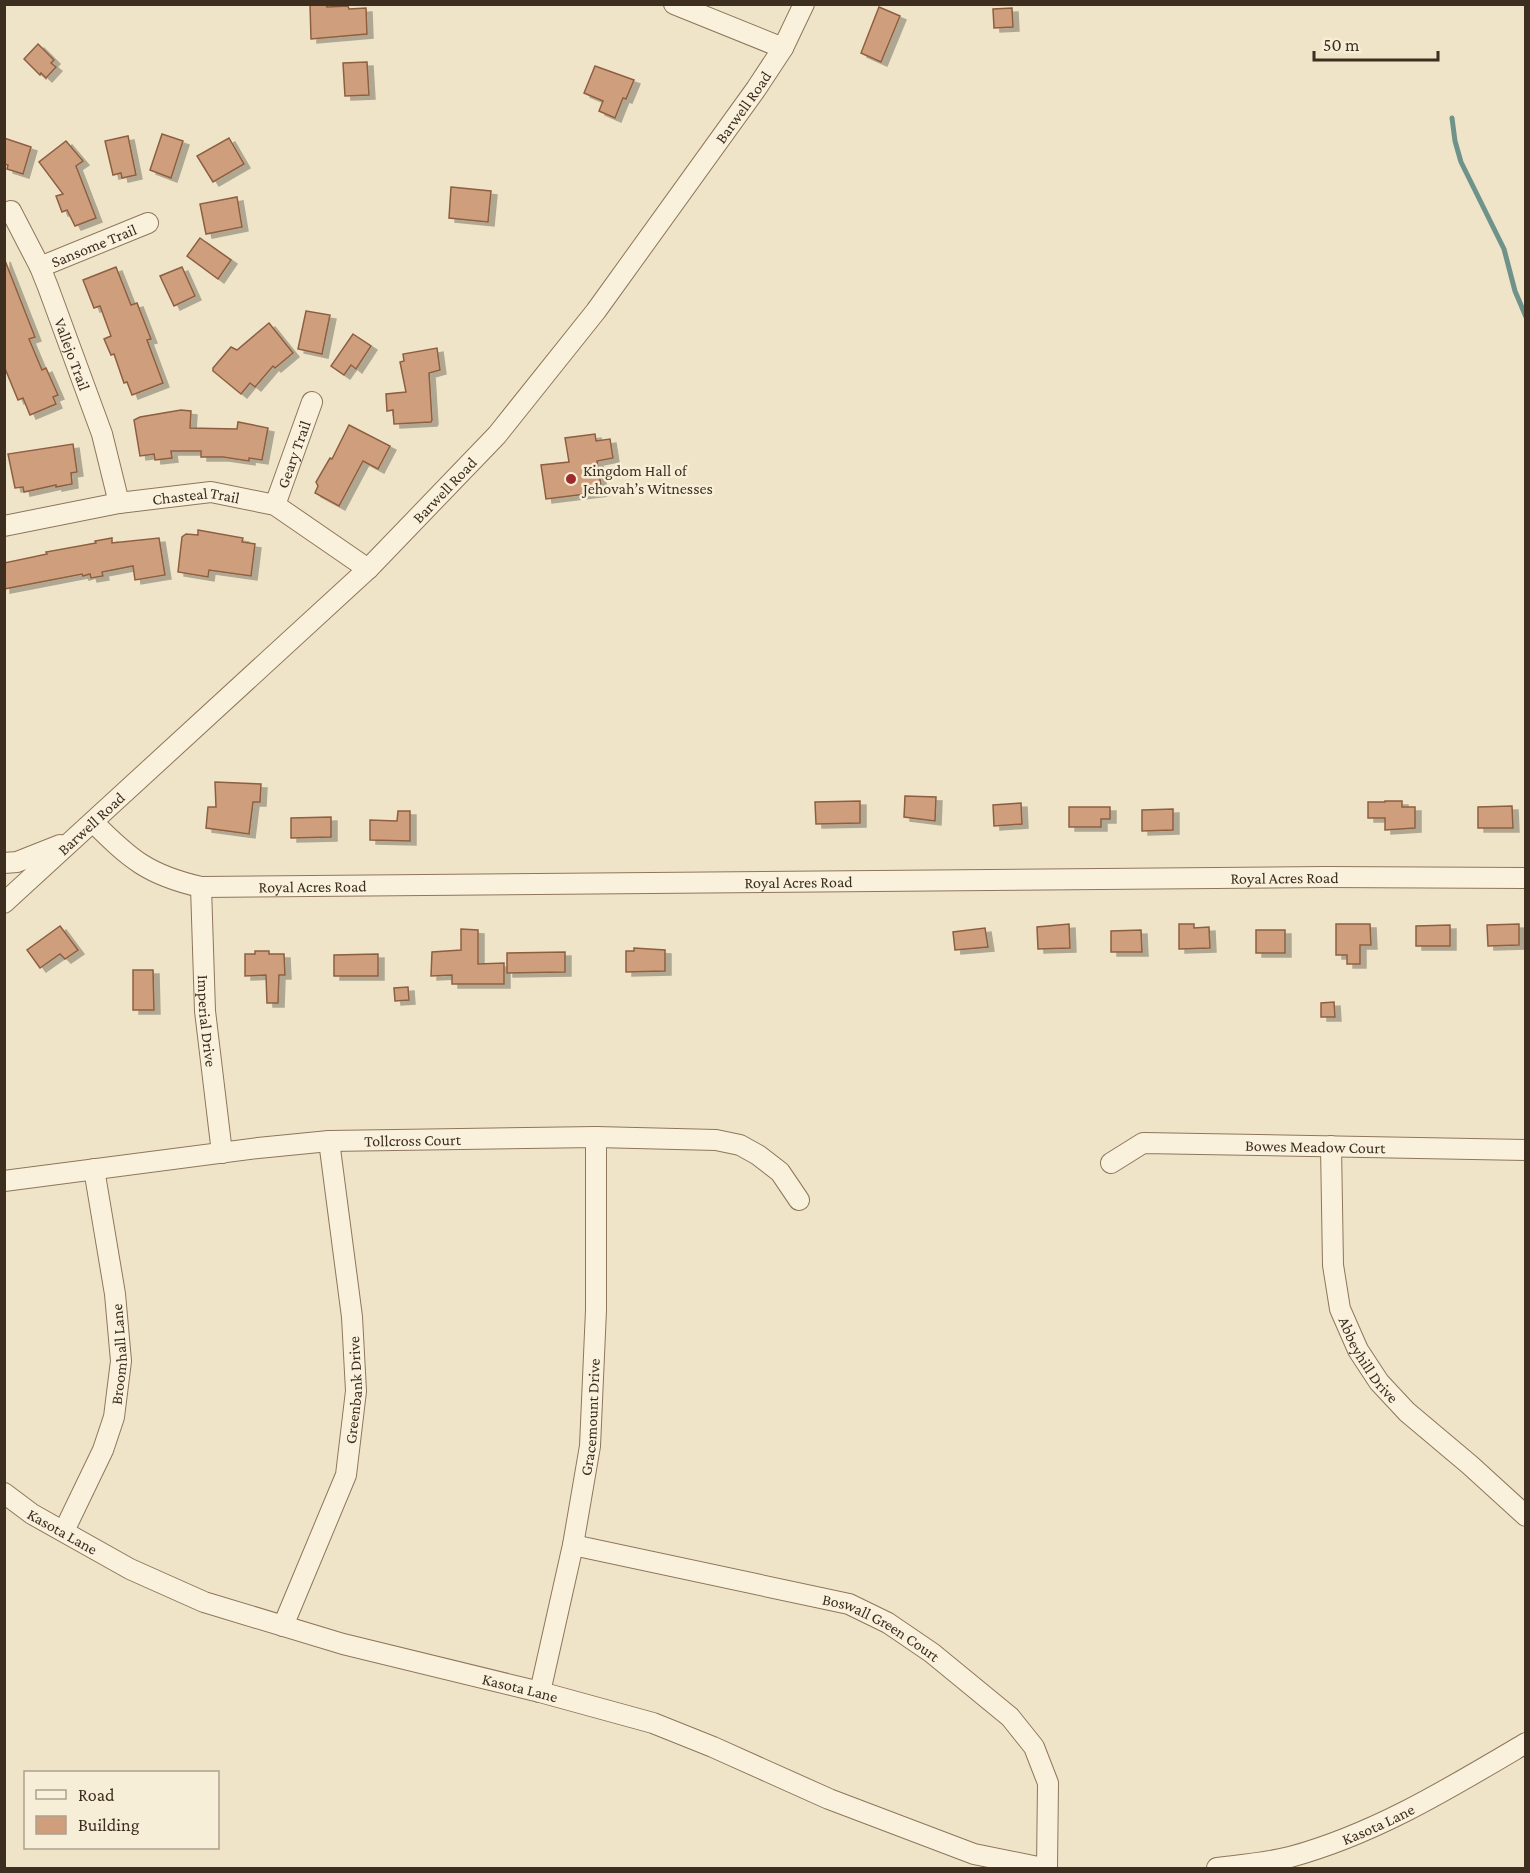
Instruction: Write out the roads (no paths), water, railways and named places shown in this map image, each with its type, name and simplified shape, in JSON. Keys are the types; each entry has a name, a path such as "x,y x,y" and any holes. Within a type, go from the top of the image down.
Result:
{"street":[{"path":"675,4 783,48"},
{"name":"Barwell Road","path":"4,903 368,569 496,435 596,311 756,89 783,48 804,4"},
{"name":"Vallejo Trail","path":"11,211 40,267 102,434 119,503"},
{"name":"Sansome Trail","path":"40,267 148,223"},
{"name":"Geary Trail","path":"275,506 312,402"},
{"name":"Chasteal Trail","path":"4,526 119,503 211,492 275,506 368,569"},
{"name":"Royal Acres Road","path":"93,822 118,847 143,867 172,881 201,887 1314,877 1526,878"},
{"path":"4,863 18,862 70,841"},
{"name":"Imperial Drive","path":"201,887 205,1011 222,1153"},
{"name":"Tollcross Court","path":"4,1180 329,1141 596,1137 716,1140 740,1145 758,1155 780,1172 799,1200"},
{"name":"Gracemount Drive","path":"540,1692 573,1545 590,1446 596,1310 596,1137"},
{"name":"Greenbank Drive","path":"284,1626 346,1475 356,1391 352,1317 329,1141"},
{"name":"Bowes Meadow Court","path":"1111,1163 1143,1143 1526,1150"},
{"name":"Abbeyhill Drive","path":"1331,1146 1333,1264 1340,1309 1358,1350 1379,1382 1407,1412 1526,1516"},
{"name":"Broomhall Lane","path":"64,1531 103,1450 114,1417 121,1361 115,1294 94,1168"},
{"name":"Kasota Lane","path":"4,1493 32,1514 130,1569 204,1602 344,1644 540,1692 653,1723 714,1747 829,1799 974,1854 1045,1869"},
{"name":"Boswall Green Court","path":"573,1545 849,1604 888,1623 932,1653 1010,1717 1034,1747 1048,1783 1045,1869"},
{"name":"Kasota Lane","path":"1217,1869 1289,1857 1371,1829 1447,1790 1526,1743"}],"waterway":[{"path":"1452,118 1461,162 1504,249 1515,291 1526,317"}],"place":[{"name":"Kingdom Hall of Jehovah’s Witnesses","path":"571,479"}]}
